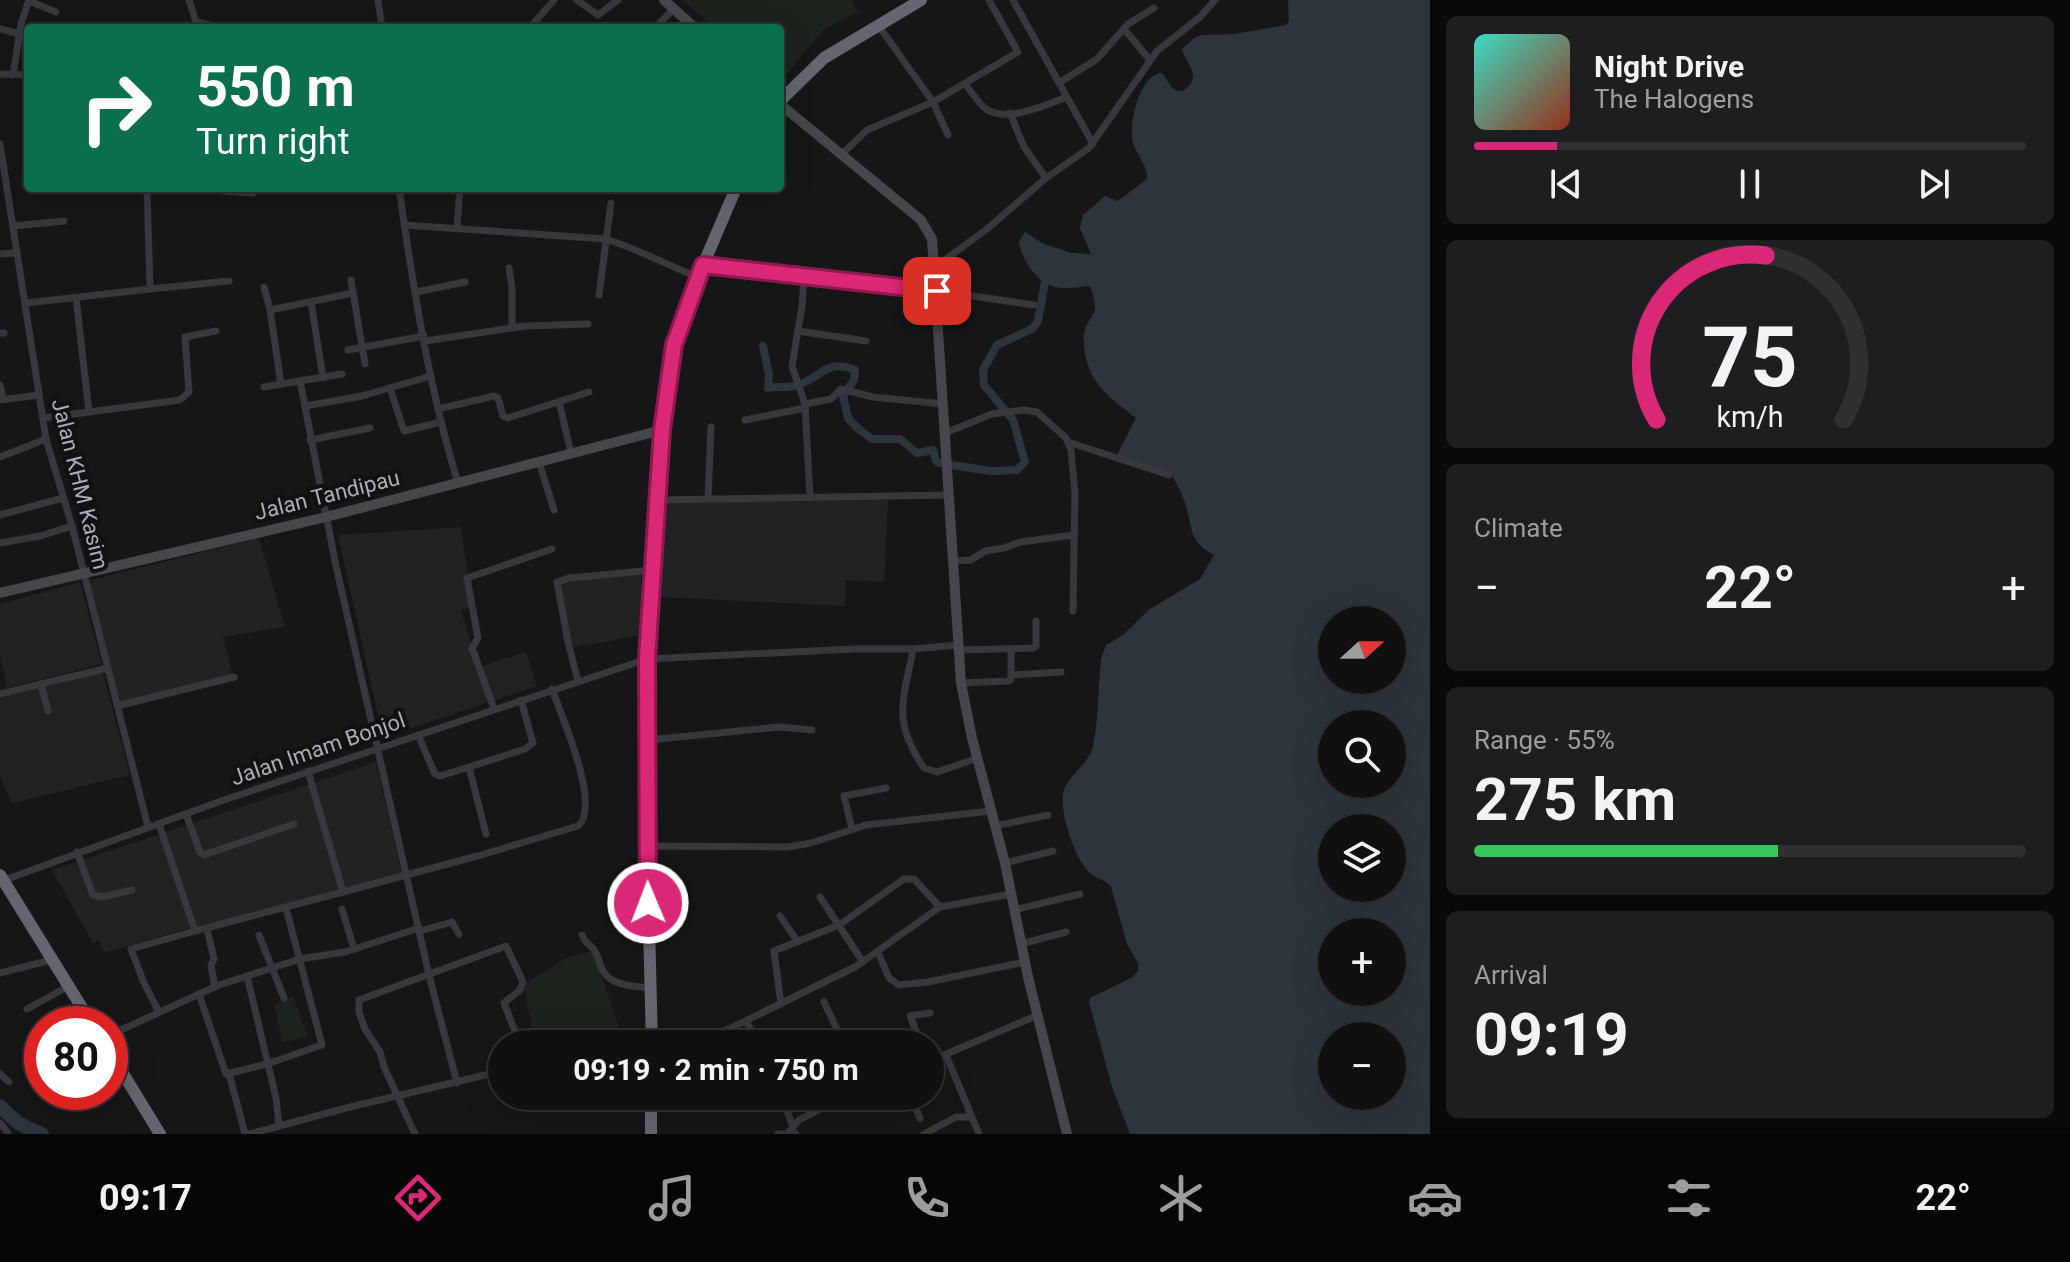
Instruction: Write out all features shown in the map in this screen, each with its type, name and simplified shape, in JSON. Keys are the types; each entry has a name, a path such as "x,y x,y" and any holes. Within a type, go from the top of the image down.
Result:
{"highway":[{"path":"784,98 824,58 921,0"},
{"path":"652,1030 647,659 662,430 674,345 734,192"},
{"path":"1,879 80,1006"},
{"path":"128,1082 160,1134"},
{"path":"651,1110 651,1134"}],"street":[{"path":"189,0 196,22 205,24"},
{"path":"378,0 381,24"},
{"path":"534,23 554,0"},
{"path":"577,0 598,15 618,0"},
{"path":"664,0 691,24"},
{"path":"842,154 867,130 933,102 1018,52 989,0"},
{"path":"1013,0 1093,144"},
{"path":"935,267 1093,144 1163,43 1200,17 1215,0"},
{"path":"13,75 29,1 56,12"},
{"path":"1059,83 1097,59 1124,29 1154,8"},
{"path":"658,24 674,9"},
{"path":"878,25 933,102 948,135"},
{"path":"0,29 20,34"},
{"path":"1124,29 1150,60"},
{"path":"0,74 24,75"},
{"path":"965,84 987,110 1010,113 1028,111 1067,97"},
{"path":"784,105 925,225 932,239 961,683 1067,1134"},
{"path":"1010,113 1024,147 1046,178"},
{"name":"Jalan KHM Kasim","path":"0,144 46,439 72,526 148,827"},
{"path":"147,192 150,289"},
{"path":"238,192 253,193"},
{"path":"400,192 431,376 458,483"},
{"path":"457,228 460,192"},
{"path":"599,295 611,203"},
{"path":"13,226 64,221"},
{"path":"404,225 606,239 634,247 664,264 701,271 804,277 1034,305"},
{"path":"0,254 17,253"},
{"path":"509,268 512,328"},
{"path":"804,277 792,366 805,406 810,498"},
{"path":"351,280 365,364"},
{"path":"26,303 229,281"},
{"path":"416,292 465,282"},
{"path":"264,287 281,384"},
{"path":"270,310 353,293"},
{"path":"76,298 89,412"},
{"path":"311,302 323,378"},
{"path":"348,350 512,328 588,324"},
{"path":"43,418 176,402 184,398 189,392 185,337 216,331"},
{"path":"798,331 866,341"},
{"path":"264,387 342,374"},
{"path":"305,406 431,376"},
{"path":"300,381 326,517 377,748 457,1083"},
{"path":"0,385 1,400 39,395"},
{"path":"390,388 404,431 441,422"},
{"path":"745,420 831,399 841,389 887,399 943,404"},
{"path":"438,409 494,396 498,398 503,416 508,418 589,392"},
{"path":"559,402 571,453"},
{"path":"945,433 997,413 1037,412 1068,442 1169,475"},
{"path":"708,499 711,427"},
{"path":"310,440 370,428"},
{"name":"Jalan Tandipau","path":"0,593 326,517 662,430"},
{"path":"0,457 46,439"},
{"path":"1068,442 1075,494 1073,611"},
{"path":"539,462 554,510"},
{"path":"656,500 949,495"},
{"path":"0,515 63,498"},
{"path":"0,543 72,526"},
{"path":"953,561 971,560 985,551 1020,542 1074,535"},
{"path":"494,709 472,648 478,638 467,578 552,549"},
{"path":"578,681 557,582 569,578 653,570"},
{"path":"961,683 1009,681 1011,650 1036,646 1036,621"},
{"name":"Jalan Imam Bonjol","path":"1,879 308,771 647,659 854,649 1011,650"},
{"path":"913,649 901,714 918,759 924,768 937,772 978,758"},
{"path":"0,694 108,668"},
{"path":"1011,675 1061,672"},
{"path":"117,706 234,677"},
{"path":"41,684 48,711"},
{"path":"159,1012 130,951 481,855 582,823 587,808 586,793 552,689"},
{"path":"418,735 435,774 440,776 525,749 533,743 521,700"},
{"path":"648,740 779,727 812,730"},
{"path":"469,767 486,834"},
{"path":"308,771 343,892"},
{"path":"852,829 844,796 886,788"},
{"path":"647,846 788,847 881,823 991,811"},
{"path":"186,814 200,852 206,855 294,824"},
{"path":"995,826 1048,815"},
{"path":"159,824 195,931"},
{"path":"1005,863 1053,851"},
{"path":"77,852 90,891 95,896 132,890"},
{"path":"781,1004 773,954 777,949 839,925 904,879 914,879 940,907"},
{"path":"722,1030 863,962 940,907 1011,894"},
{"path":"1014,910 1080,894"},
{"path":"820,897 863,962"},
{"path":"199,994 226,1074 267,1064 322,1044 286,908"},
{"path":"342,909 354,949"},
{"path":"780,916 798,942"},
{"path":"128,1027 215,987 300,959 354,949 450,921 454,922 459,934"},
{"path":"207,929 214,959 211,965 215,987"},
{"path":"1021,944 1066,932"},
{"path":"259,935 284,998"},
{"path":"582,935 610,979 624,985 650,988"},
{"path":"415,1134 380,1052 365,1029 358,1002 371,994 506,946 523,982 520,990 504,1003 515,1030"},
{"path":"878,952 889,978 899,985 1025,962"},
{"path":"0,973 51,960"},
{"path":"247,976 279,1126"},
{"path":"32,1006 67,987"},
{"path":"824,1002 837,1030"},
{"path":"916,1030 910,1016 930,1013"},
{"path":"979,1134 946,1055 1038,1015"},
{"path":"746,1021 751,1030"},
{"path":"229,1073 247,1134 488,1075"},
{"path":"0,1074 9,1082"},
{"path":"786,1110 792,1131"},
{"path":"778,1134 792,1131 824,1110"},
{"path":"916,1110 920,1118"},
{"path":"924,1134 956,1117 971,1117"},
{"path":"0,1123 9,1134"},
{"path":"0,1132 9,1134"}],"shaded area":[{"path":"682,0 851,0 858,12 823,30 784,78 784,24 710,24"},
{"path":"1288,0 1430,0 1430,1134 1130,1134 1112,1087 1089,1002 1090,998 1133,977 1138,971 1138,963 1127,944 1111,887 1091,874 1073,846 1065,819 1063,796 1068,782 1093,746 1101,659 1106,645 1123,635 1150,609 1200,579 1214,555 1196,540 1185,502 1172,475 1117,455 1136,418 1101,388 1089,369 1084,334 1095,308 1090,286 1061,288 1046,283 1030,268 1019,241 1025,232 1044,244 1072,253 1091,254 1080,228 1083,215 1105,196 1118,201 1147,179 1146,169 1133,143 1132,125 1137,102 1147,82 1162,73 1175,90 1181,91 1187,87 1193,75 1182,49 1194,38 1286,25 1289,21"},
{"path":"888,500 884,582 846,580 845,606 661,597 666,503"},
{"path":"461,527 472,607 461,610 478,667 526,652 537,686 383,738 338,535"},
{"path":"259,538 285,627 223,637 233,677 120,703 87,581"},
{"path":"641,572 642,635 570,648 557,580"},
{"path":"80,582 102,664 7,688 0,655 0,604"},
{"path":"103,672 130,775 12,803 0,776 0,698"},
{"path":"376,762 402,875 195,930 193,927 104,953 99,940 93,943 52,870"},
{"path":"593,951 620,1030 532,1030 524,988 526,983 564,959"},
{"path":"293,997 308,1037 283,1042 274,1005"}],"waterway":[{"path":"763,346 769,375 768,388 791,387 836,366 855,370 854,380 843,396 848,418 872,439 900,439 917,453 933,450 939,463 991,471 1017,470 1025,462 1013,420 984,385 983,370 997,345 1032,329 1038,321 1045,282"},
{"path":"0,1106 18,1123 42,1134"}],"route":[{"path":"648,903 647,659 662,430 670,361 703,265 937,291"}]}
